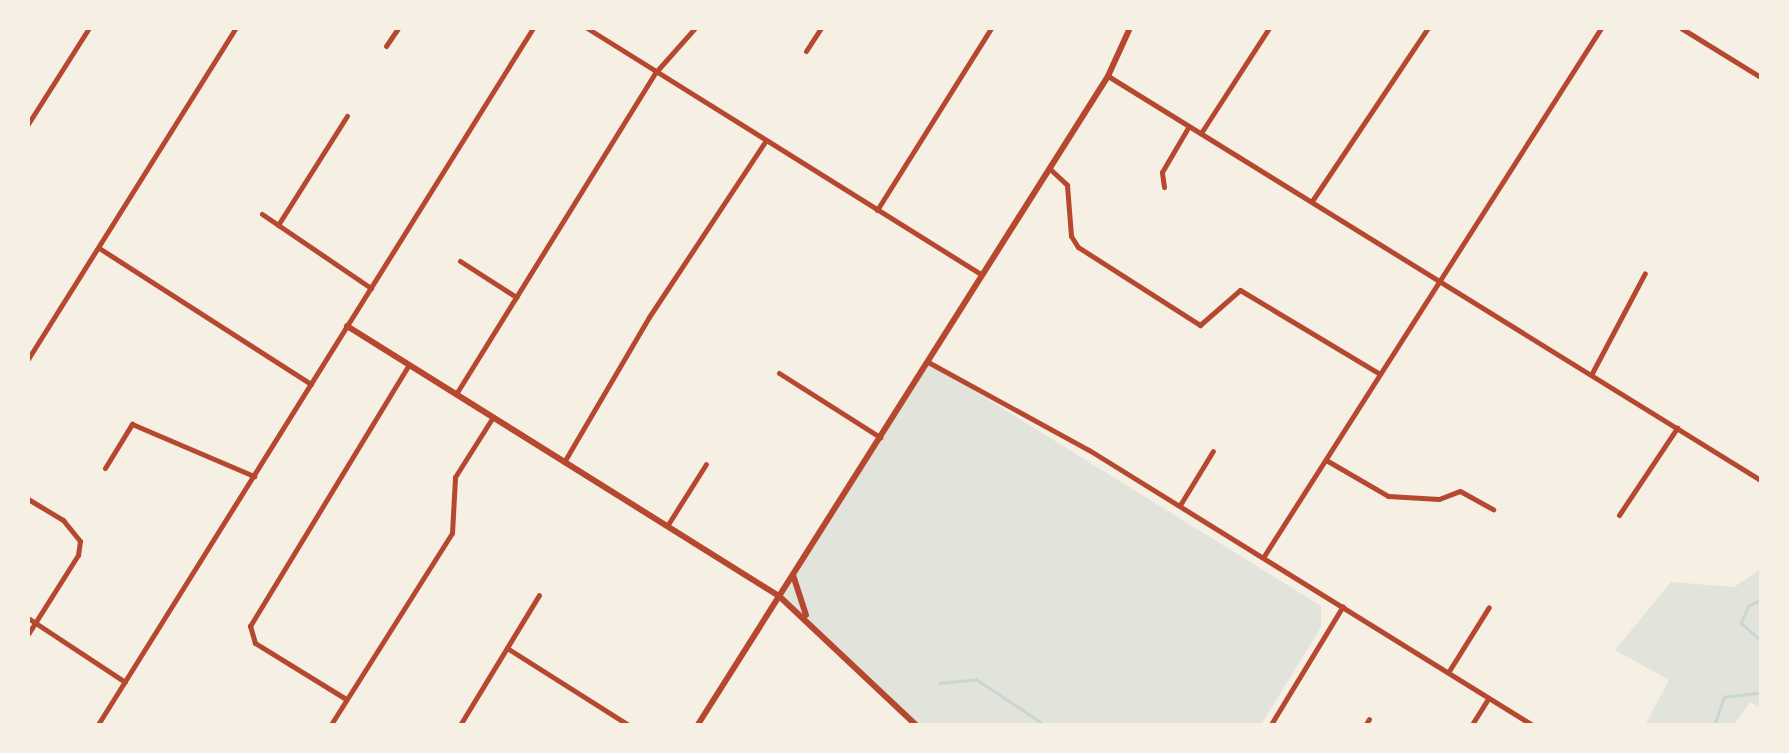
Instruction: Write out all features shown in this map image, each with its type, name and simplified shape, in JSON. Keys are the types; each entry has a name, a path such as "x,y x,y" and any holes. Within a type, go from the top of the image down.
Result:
{"street":[{"path":"28,124 89,28"},
{"path":"28,359 236,28"},
{"path":"386,46 398,28"},
{"path":"97,726 533,28"},
{"path":"587,28 980,274"},
{"path":"456,394 656,73 696,28"},
{"path":"806,51 821,28"},
{"path":"877,210 992,28"},
{"path":"697,726 1108,76 1130,28"},
{"path":"1202,134 1268,28"},
{"path":"1312,201 1428,28"},
{"path":"1264,558 1601,28"},
{"path":"1681,28 1762,78"},
{"path":"1108,76 1762,481"},
{"path":"278,225 347,116"},
{"path":"1164,187 1162,172 1189,126"},
{"path":"564,462 649,318 766,140"},
{"path":"1049,168 1068,185 1070,236 1078,247 1200,326 1214,319 1233,292 1248,292 1380,374"},
{"path":"262,214 371,288"},
{"path":"98,248 311,384"},
{"path":"460,261 516,298"},
{"path":"1591,375 1645,273"},
{"path":"347,326 779,596 807,618 915,725"},
{"path":"926,361 1180,505 1534,726"},
{"path":"346,699 250,636 410,365"},
{"path":"779,374 880,437"},
{"path":"330,726 452,533 455,477 493,417"},
{"path":"105,468 132,424 210,452 254,476"},
{"path":"1619,515 1677,428"},
{"path":"1180,505 1213,451"},
{"path":"1326,460 1388,496 1439,500 1460,492 1492,508"},
{"path":"667,526 706,464"},
{"path":"28,499 63,520 80,541 78,555 28,634"},
{"path":"792,574 807,618"},
{"path":"460,724 539,595"},
{"path":"1270,726 1343,606"},
{"path":"1448,672 1489,607"},
{"path":"28,618 125,682"},
{"path":"507,648 630,726"},
{"path":"1470,726 1489,698"}],"shaded area":[{"path":"926,361 1321,606 1321,627 1261,725 917,726 779,596"},
{"path":"1761,569 1761,708 1750,702 1734,725 1645,725 1669,680 1615,650 1671,582 1734,587"}],"waterway":[{"path":"1762,600 1749,606 1741,623 1762,641"},
{"path":"940,683 976,679 1047,726"},
{"path":"1714,726 1724,697 1762,692"}]}
